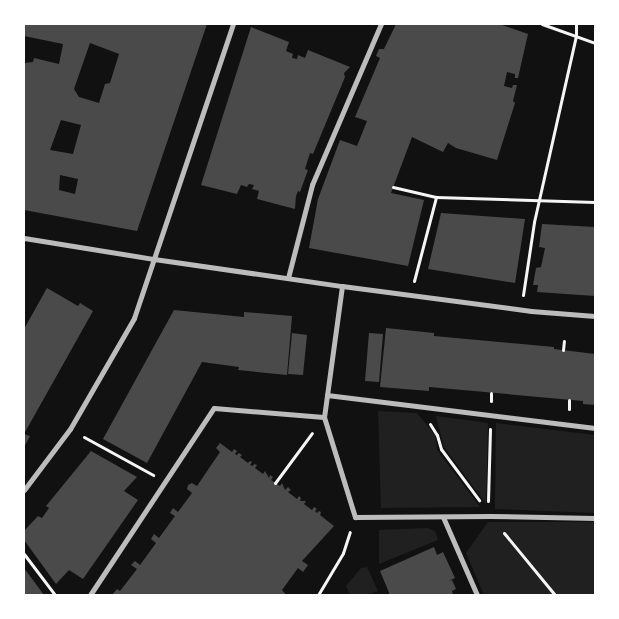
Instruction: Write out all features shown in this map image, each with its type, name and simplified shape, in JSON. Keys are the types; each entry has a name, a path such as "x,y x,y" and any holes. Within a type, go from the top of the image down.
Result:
{"street":[{"path":"24,490 70,429 134,318 233,24"},
{"path":"288,278 312,185 381,24"},
{"path":"24,238 342,286 520,309 595,316"},
{"path":"342,286 324,417 355,517 491,516 595,518"},
{"path":"327,395 595,428"},
{"path":"90,595 214,408 324,417"},
{"path":"443,517 477,595"}],"path":[{"path":"542,24 595,43"},
{"path":"520,309 539,200 576,36 576,24"},
{"path":"393,187 436,197 595,202"},
{"path":"411,295 436,197"},
{"path":"563,350 564,341"},
{"path":"491,392 488,504 491,516"},
{"path":"418,406 437,434 441,449 491,516 555,595"},
{"path":"276,483 324,417"},
{"path":"70,429 166,482"},
{"path":"318,595 343,553 355,517"},
{"path":"24,554 55,595"}],"shaded area":[{"path":"378,411 417,413 435,435 437,450 480,507 381,508"},
{"path":"436,416 488,423 486,504 444,447"},
{"path":"496,423 595,435 595,513 495,509"},
{"path":"488,522 595,522 595,595 484,595 466,553"},
{"path":"428,528 435,531 438,540 379,564 379,530"},
{"path":"367,567 378,591 368,595 350,595 346,586 361,568"}],"building":[{"path":"24,24 207,24 137,231 24,210 24,63 33,62 34,58 59,64 63,44 24,36","holes":["90,43 119,54 110,83 105,84 99,103 79,97 74,89","61,120 81,125 73,154 50,150","60,175 78,179 75,194 59,190"]},
{"path":"396,24 499,24 528,34 518,78 515,78 515,74 507,72 504,86 512,88 513,85 517,85 513,101 515,103 497,160 456,148 448,143 443,152 412,137 391,193 424,200 408,266 309,248 318,199 340,140 357,146 367,121 355,117 380,58 376,56 379,49 384,49"},
{"path":"251,27 289,42 286,51 293,54 292,58 297,59 298,55 305,58 308,50 350,67 344,73 345,77 313,154 310,153 305,169 308,170 300,192 298,191 296,196 295,209 257,199 259,191 252,189 254,185 249,184 247,187 241,185 237,194 201,185"},
{"path":"441,213 525,219 515,283 428,269"},
{"path":"542,224 595,227 595,296 537,292 538,285 533,285 536,268 541,267 545,248 539,247"},
{"path":"47,288 78,306 80,303 93,311 24,434 24,329"},
{"path":"174,310 244,317 244,312 292,316 287,375 238,370 239,367 202,362 147,463 103,439"},
{"path":"386,328 434,333 434,336 554,347 554,349 595,354 595,405 583,404 583,401 429,387 429,391 380,387"},
{"path":"292,333 307,335 303,375 288,374"},
{"path":"369,333 383,334 379,382 365,381"},
{"path":"24,434 30,436 24,447"},
{"path":"220,443 232,452 234,449 237,451 235,454 239,453 242,455 240,457 248,463 252,462 250,465 257,465 255,468 263,474 265,471 269,478 270,475 273,477 271,480 280,486 282,483 285,490 288,487 291,490 288,492 297,499 299,496 301,498 300,501 306,501 304,504 312,510 314,507 317,509 315,511 317,513 321,512 320,515 334,526 302,561 308,565 303,572 298,568 282,590 286,595 112,595 117,589 120,591 137,569 131,565 135,561 140,565 156,543 151,539 154,534 159,538 175,516 170,513 173,508 178,512 192,493 187,489 188,485 192,483 197,486 220,452 216,448"},
{"path":"91,451 137,477 124,491 138,500 83,579 69,570 56,584 24,540 24,531 38,516 42,518 49,508 46,506"},
{"path":"434,547 437,555 443,552 455,578 448,581 452,580 456,589 452,591 453,595 390,595 380,571"},
{"path":"24,568 44,595 24,595"}]}
